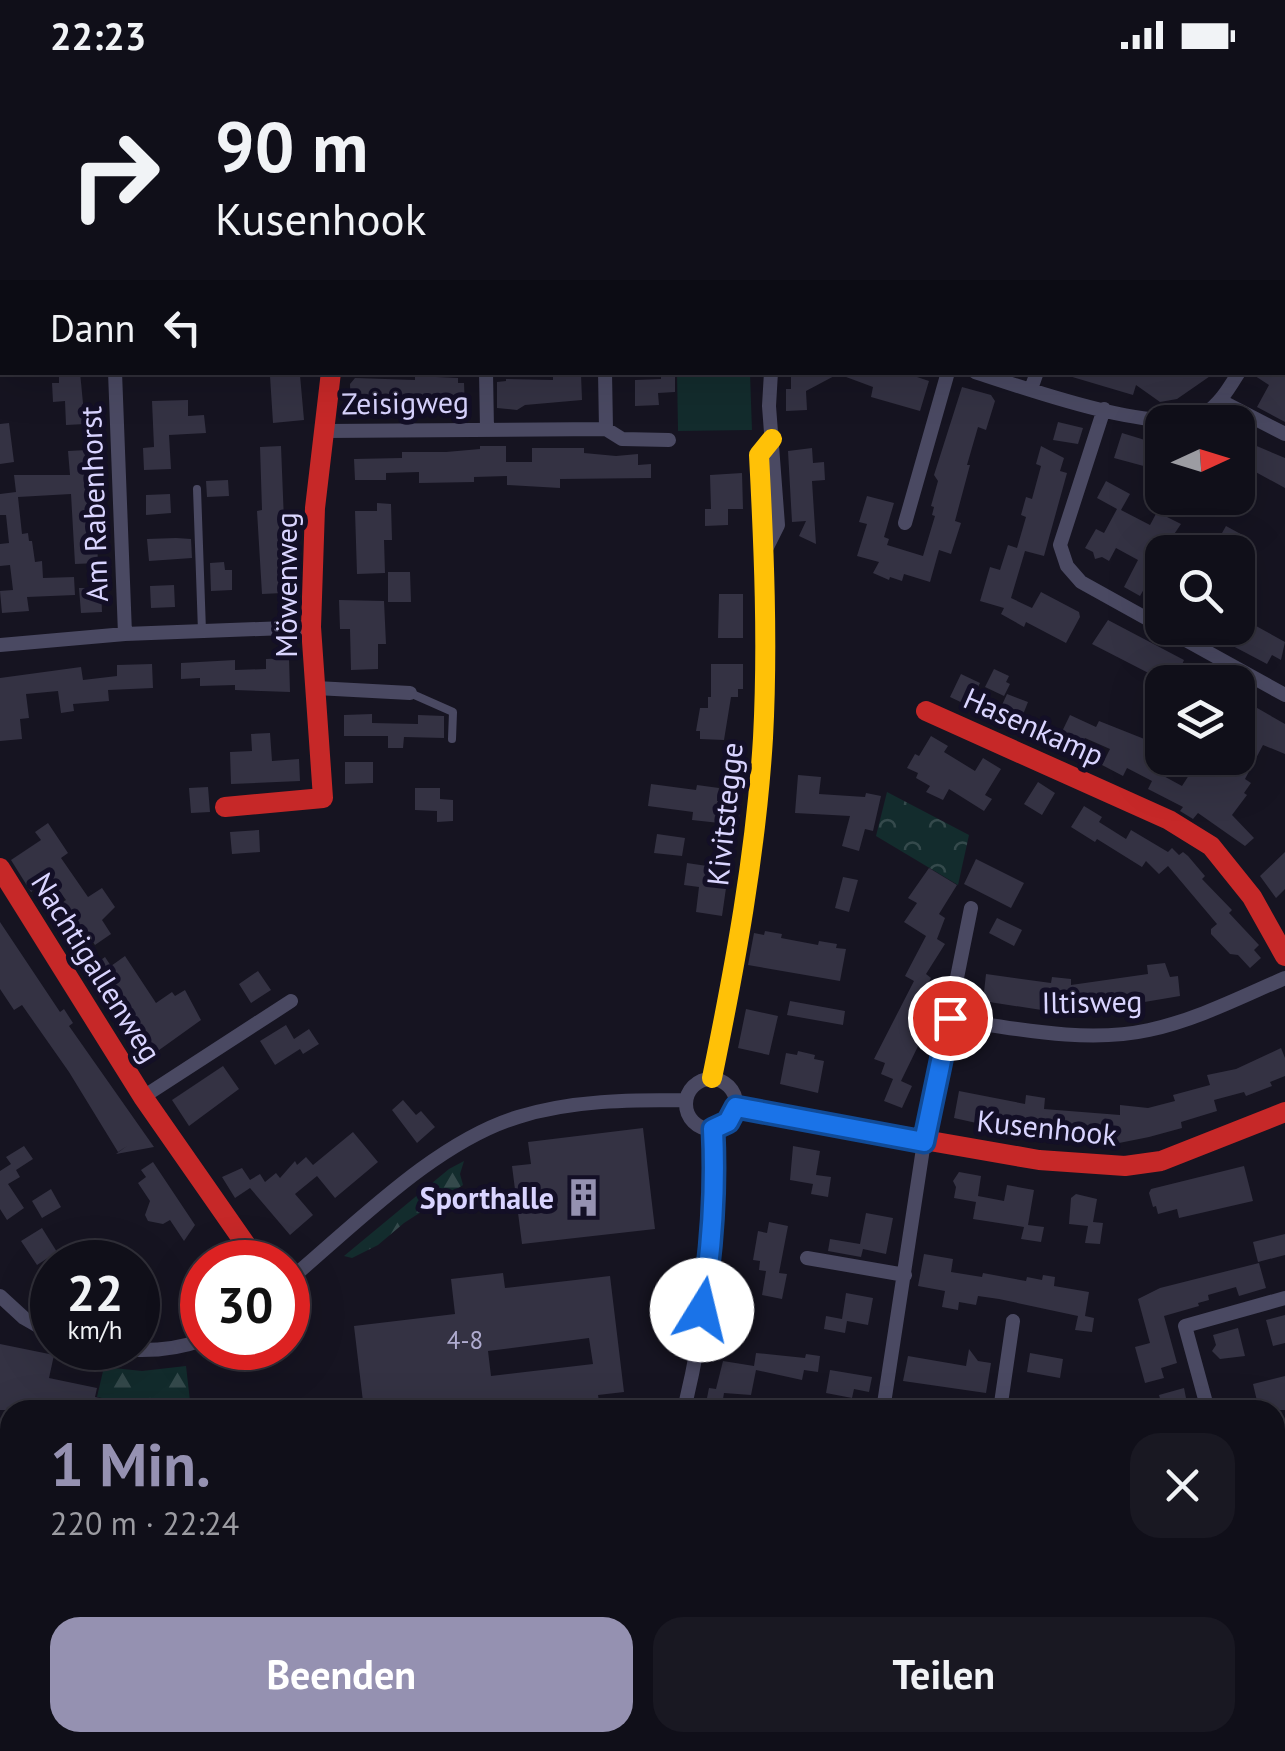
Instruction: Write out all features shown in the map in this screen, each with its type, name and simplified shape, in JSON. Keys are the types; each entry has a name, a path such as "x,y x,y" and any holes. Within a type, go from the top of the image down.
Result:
{"street":[{"name":"Am Rabenhorst","path":"115,375 126,634"},
{"name":"Möwenweg","path":"225,807 323,798 310,627 314,508 332,375"},
{"name":"Zeisigweg","path":"486,375 487,428"},
{"path":"604,375 606,429"},
{"name":"Kivitstegge","path":"712,1078 736,964 760,778 764,554 759,456 772,439 770,375"},
{"path":"905,523 947,375"},
{"path":"985,375 1104,410 1175,422 1201,416 1220,401 1237,375"},
{"path":"1031,389 1036,375"},
{"path":"1220,401 1285,434"},
{"path":"1104,410 1060,545 1067,566 1081,582 1145,616"},
{"name":"Zeisigweg","path":"324,431 606,429 622,439 669,440"},
{"path":"0,646 126,634 310,627"},
{"path":"1199,645 1284,691"},
{"path":"316,688 410,694"},
{"name":"Hasenkamp","path":"926,711 1170,820 1211,846 1252,897 1285,956"},
{"name":"Nachtigallenweg","path":"0,868 144,1097 243,1240"},
{"path":"885,1400 924,1142 970,908"},
{"name":"Iltisweg","path":"950,1018 1097,1034 1148,1030 1208,1011 1285,978"},
{"name":"Nachtigallenweg","path":"144,1097 291,1001"},
{"path":"712,1078 729,1086 736,1107 728,1122 713,1129 691,1119 686,1100 694,1085 712,1078"},
{"path":"310,1264 426,1166 494,1125 594,1102 686,1100"},
{"name":"Kusenhook","path":"736,1107 1053,1162 1125,1166 1161,1161 1285,1112"},
{"path":"686,1400 712,1244 716,1182 713,1129"},
{"path":"806,1258 904,1276"},
{"path":"0,1296 30,1321"},
{"path":"1205,1400 1185,1326 1285,1298"},
{"path":"1001,1400 1013,1321"}],"lane":[{"path":"197,489 202,630"},
{"path":"410,694 453,712 452,739"}],"green space":[{"path":"677,375 750,375 752,430 678,431"},
{"path":"887,792 969,835 958,885 876,836"},
{"path":"464,1161 460,1174 463,1185 378,1245 352,1258 344,1256 449,1169"},
{"path":"180,1367 186,1370 190,1400 97,1397 103,1370"}],"building":[{"path":"59,375 80,375 85,424 66,425 65,401 53,402 52,383 59,383"},
{"path":"300,375 304,420 273,423 270,376"},
{"path":"553,375 581,375 582,400 525,405 517,410 497,408 497,382 553,380"},
{"path":"661,375 675,375 675,392 658,393 659,405 635,406 635,380 661,379"},
{"path":"836,375 806,391 807,410 786,411 786,389 791,389 791,377"},
{"path":"841,375 911,375 929,381 920,411 871,397 873,387"},
{"path":"1212,375 1177,399 1160,402 1136,385 1133,395 1069,376"},
{"path":"1254,375 1285,375 1285,422 1257,407 1269,385"},
{"path":"415,376 458,378 458,383 464,383 465,408 448,412 438,412 437,407 351,412 350,384 355,378 415,380"},
{"path":"962,387 991,395 995,401 986,430 978,427 967,465 955,521 961,523 951,554 939,550 930,582 904,574 902,581 890,577 889,580 873,573 879,562 857,556 867,524 859,522 867,496 894,503 884,537 889,539 887,545 923,556 935,516 931,506 938,481 934,475"},
{"path":"188,400 188,416 204,415 206,433 169,435 171,469 144,470 143,448 154,447 152,401"},
{"path":"1058,422 1083,428 1078,444 1053,440"},
{"path":"9,423 14,462 0,464 0,424"},
{"path":"1122,433 1145,440 1145,466 1114,458"},
{"path":"1255,445 1285,458 1285,488 1255,472"},
{"path":"281,446 284,521 279,521 283,593 262,594 257,511 262,510 260,447"},
{"path":"506,446 506,462 532,462 532,448 584,448 584,453 616,456 638,454 638,465 651,464 651,478 560,479 560,488 507,485 507,476 474,477 474,482 419,483 419,472 386,473 386,480 355,480 354,459 402,458 402,452 446,452"},
{"path":"1041,446 1064,458 1060,471 1067,473 1044,556 1025,551 1011,598 1032,608 1041,592 1079,612 1066,643 1026,622 1024,627 1001,614 1004,608 980,601 990,567 1000,570 1008,545 1017,548 1026,517 1021,515 1026,497 1032,499 1041,466 1036,464"},
{"path":"812,448 813,463 824,462 825,480 812,481 816,544 799,536 806,521 792,522 788,451"},
{"path":"87,450 98,563 75,564 71,494 18,497 22,534 28,533 32,541 35,562 42,561 43,578 74,577 75,595 27,597 29,611 2,613 0,591 13,590 10,565 0,566 0,544 9,543 6,515 0,515 0,494 16,492 14,475 70,475 68,451"},
{"path":"742,473 743,509 728,509 728,525 705,526 705,509 711,509 710,475"},
{"path":"228,480 229,496 207,497 206,481"},
{"path":"1106,481 1130,494 1121,510 1150,525 1155,515 1181,524 1174,535 1145,535 1145,590 1140,596 1124,587 1138,560 1116,548 1109,561 1095,559 1093,552 1085,548 1096,529 1104,533 1117,509 1097,498"},
{"path":"170,494 171,513 146,515 146,495"},
{"path":"377,503 391,504 392,540 384,540 385,573 357,574 355,511 377,511"},
{"path":"1226,526 1242,535 1221,535"},
{"path":"147,539 191,539 192,558 149,561"},
{"path":"224,562 225,570 232,570 232,590 211,591 210,563"},
{"path":"388,572 410,572 411,602 388,602"},
{"path":"174,585 175,607 151,608 150,586"},
{"path":"79,588 101,588 102,612 81,613"},
{"path":"719,594 743,594 743,638 718,638"},
{"path":"339,600 384,601 386,644 378,644 378,669 351,670 350,629 340,629"},
{"path":"1108,620 1145,639 1145,645 1156,645 1184,660 1182,665 1145,665 1145,671 1092,644"},
{"path":"1255,625 1285,642 1281,660 1272,655 1267,664 1231,645 1255,645"},
{"path":"289,658 290,692 235,690 235,685 200,686 200,678 181,679 181,663 235,660 235,670 266,669 266,659"},
{"path":"152,664 153,688 108,690 109,701 73,704 74,711 61,713 58,691 26,694 29,718 20,719 22,739 0,741 0,678 81,667 83,680 117,676 117,665"},
{"path":"711,664 743,664 743,689 738,689 738,697 731,697 724,740 700,739 700,731 696,731 700,708 708,708 711,697"},
{"path":"994,669 1009,676 1004,696 985,687"},
{"path":"961,674 980,683 969,706 950,697"},
{"path":"1007,694 1028,702 1018,727 996,718"},
{"path":"1255,707 1285,724 1285,754 1263,745 1255,760"},
{"path":"372,714 372,723 418,724 418,715 444,716 444,738 404,737 403,748 388,748 388,736 344,736 344,715"},
{"path":"1070,715 1096,727 1099,721 1145,739 1145,775 1162,775 1182,786 1189,775 1247,775 1245,779 1251,783 1244,793 1247,795 1232,815 1254,838 1245,846 1198,813 1193,819 1180,811 1183,807 1148,789 1152,781 1127,768 1123,776 1102,765 1110,749 1085,738 1078,754 1056,744"},
{"path":"270,733 272,761 299,759 300,781 231,784 230,752 252,751 251,734"},
{"path":"931,736 948,746 944,752 975,771 983,758 1001,769 985,795 992,799 984,811 949,789 943,800 926,792 930,786 907,768"},
{"path":"345,762 373,762 373,783 345,784"},
{"path":"798,775 821,777 819,794 881,796 873,831 865,829 859,851 842,846 850,816 795,813"},
{"path":"1038,782 1055,793 1042,815 1024,804"},
{"path":"651,784 696,790 697,785 719,788 717,801 741,804 738,825 692,820 693,812 648,806"},
{"path":"208,787 210,812 191,813 189,788"},
{"path":"415,788 440,788 440,799 453,800 453,821 437,822 437,811 415,810"},
{"path":"1084,806 1102,817 1099,822 1126,839 1131,830 1168,852 1172,848 1179,855 1183,852 1188,856 1205,876 1202,879 1232,910 1229,913 1259,945 1254,950 1261,958 1250,968 1238,955 1230,954 1211,934 1217,924 1168,866 1159,874 1146,861 1142,867 1071,827"},
{"path":"48,823 68,853 61,858 88,897 102,888 115,907 102,920 111,934 95,945 86,932 71,942 50,910 66,900 50,879 31,892 11,860 41,840 35,832"},
{"path":"259,830 260,852 232,854 230,832"},
{"path":"657,834 685,838 682,856 654,853"},
{"path":"1285,852 1285,889 1276,898 1260,876"},
{"path":"976,859 1024,883 1011,908 964,884"},
{"path":"687,863 707,866 706,878 727,881 722,916 696,912 699,887 684,885"},
{"path":"929,868 957,885 939,914 945,918 937,939 945,944 926,974 931,978 926,987 934,992 916,1023 914,1033 922,1038 901,1081 912,1086 902,1108 884,1101 893,1079 881,1074 885,1063 874,1059 914,981 905,976 926,936 904,922 917,903 908,898"},
{"path":"843,877 858,880 849,912 835,908"},
{"path":"997,918 1022,930 1014,946 989,933"},
{"path":"0,922 60,1012 64,1009 73,1023 69,1026 154,1147 116,1154 127,1146 118,1152 22,1005 14,1010 0,989"},
{"path":"765,931 782,934 781,938 818,945 819,941 837,944 836,948 846,949 840,981 748,965 754,933 764,935"},
{"path":"125,956 156,1003 172,992 175,996 185,990 201,1020 148,1058 88,969 105,957 111,966"},
{"path":"1165,963 1170,977 1178,976 1180,996 1085,1012 1084,1003 1050,999 1048,1011 983,1001 986,974 1051,983 1052,977 1071,979 1071,985 1148,974 1147,965"},
{"path":"258,971 271,990 251,1003 239,984"},
{"path":"790,1001 845,1011 843,1025 787,1015"},
{"path":"746,1009 778,1016 769,1055 738,1048"},
{"path":"286,1025 294,1039 309,1029 319,1044 303,1054 300,1049 275,1065 260,1041"},
{"path":"1281,1048 1285,1076 1270,1082 1272,1086 1246,1096 1244,1092 1214,1100 1217,1111 1181,1122 1182,1128 1149,1137 1119,1143 1091,1142 1052,1137 1052,1131 1021,1128 1021,1133 954,1118 959,1091 1025,1104 1026,1095 1045,1098 1044,1109 1120,1115 1120,1105 1148,1108 1175,1101 1173,1095 1210,1085 1207,1075 1236,1069"},
{"path":"798,1051 824,1061 818,1093 780,1084 786,1053 797,1055"},
{"path":"223,1066 239,1089 189,1126 172,1100"},
{"path":"403,1100 416,1115 421,1111 435,1127 417,1143 392,1110"},
{"name":"Sporthalle","path":"643,1128 655,1229 522,1244 512,1166 531,1164 528,1142"},
{"path":"353,1132 378,1162 335,1198 317,1176 295,1194 313,1215 290,1235 250,1188 235,1198 222,1177 242,1168 250,1180 260,1174 265,1182 276,1173 280,1178 295,1161 297,1165 306,1157 313,1165"},
{"path":"24,1146 33,1159 16,1170 20,1177 8,1184 24,1208 7,1220 0,1209 0,1171 11,1164 6,1157"},
{"path":"793,1146 820,1151 816,1175 831,1177 828,1197 811,1194 813,1184 790,1180"},
{"path":"153,1162 195,1225 185,1240 170,1220 163,1224 148,1221 145,1215 150,1201 138,1183 146,1177 141,1170"},
{"path":"1244,1166 1253,1201 1179,1218 1177,1209 1158,1214 1156,1206 1153,1207 1151,1189"},
{"path":"959,1172 981,1176 978,1196 1004,1201 1007,1185 1034,1190 1028,1225 1044,1227 1041,1242 1021,1239 1024,1227 973,1219 976,1202 954,1198 953,1181"},
{"path":"51,1189 61,1207 42,1218 32,1201"},
{"path":"1076,1194 1097,1199 1093,1222 1103,1223 1100,1244 1085,1243 1088,1226 1069,1224 1071,1198"},
{"path":"866,1213 893,1218 886,1254 863,1249 861,1257 828,1251 830,1239 860,1244"},
{"path":"769,1222 788,1226 779,1273 787,1274 782,1299 762,1295 766,1271 759,1270 760,1261 753,1260 758,1231 767,1233"},
{"path":"42,1228 50,1240 30,1240 30,1254 21,1241"},
{"path":"1285,1234 1285,1255 1258,1262 1253,1242"},
{"path":"924,1254 953,1259 951,1272 1026,1281 1027,1277 1042,1280 1043,1275 1055,1277 1054,1286 1089,1292 1085,1316 1094,1318 1092,1332 1075,1330 1078,1316 999,1299 978,1296 976,1305 959,1302 958,1310 942,1307 945,1291 918,1286"},
{"path":"1259,1263 1266,1288 1239,1296 1236,1287 1208,1295 1209,1300 1198,1303 1199,1306 1164,1316 1177,1363 1161,1368 1164,1378 1145,1383 1135,1347 1150,1343 1138,1299 1160,1288"},
{"path":"503,1273 505,1288 610,1276 624,1392 598,1395 599,1400 363,1400 354,1326 455,1314 451,1279","holes":["589,1338 593,1364 491,1376 488,1351"]},
{"path":"846,1293 873,1298 868,1325 847,1321 845,1333 824,1329 826,1316 842,1319"},
{"path":"1285,1315 1285,1343 1273,1346 1266,1320"},
{"path":"1238,1328 1245,1356 1220,1359 1212,1351 1216,1345 1213,1335"},
{"path":"0,1344 30,1350 30,1370 51,1370 49,1378 97,1388 95,1397 109,1400 0,1400"},
{"path":"969,1349 978,1361 991,1363 986,1393 903,1381 908,1356 966,1366"},
{"path":"756,1353 820,1356 818,1372 804,1370 802,1380 756,1370 751,1395 724,1393 723,1400 707,1400 709,1388 716,1389 723,1361 754,1366"},
{"path":"1030,1353 1063,1359 1060,1378 1027,1372"},
{"path":"830,1370 872,1377 869,1392 854,1389 852,1398 826,1393"},
{"path":"1285,1376 1285,1400 1257,1400 1253,1384"},
{"path":"1184,1388 1186,1400 1160,1400 1159,1395"}],"traffic: slow":[{"path":"712,1078 744,909 760,781 765,632 759,455 772,439"}],"traffic: jam":[{"path":"225,807 323,798 311,627 315,508 331,375"},
{"path":"926,711 1169,820 1211,846 1252,897 1285,956"},
{"path":"0,868 143,1097 243,1240"},
{"path":"736,1107 1039,1160 1125,1166 1161,1161 1285,1112"}],"place":[{"name":"Sporthalle","path":"584,1197"}],"route":[{"path":"702,1310 716,1182 713,1129 728,1122 736,1107 924,1142 950,1018"}]}
